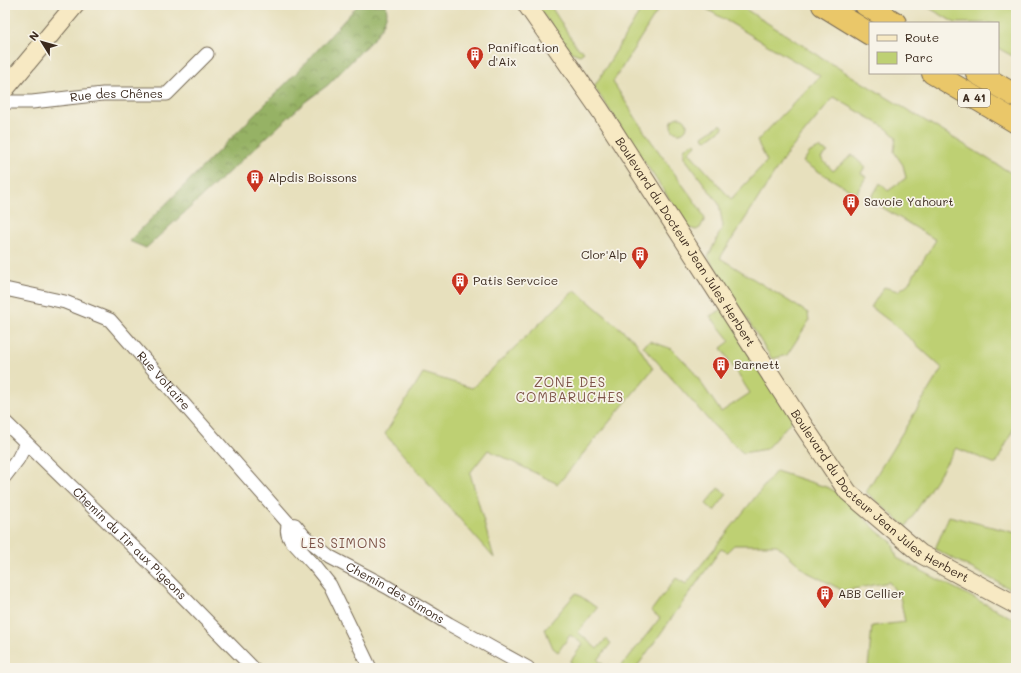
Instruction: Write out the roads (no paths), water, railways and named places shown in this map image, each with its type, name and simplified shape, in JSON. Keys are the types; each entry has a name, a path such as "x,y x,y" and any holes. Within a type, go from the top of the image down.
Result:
{"highway":[{"path":"823,5 869,33"},
{"path":"866,5 893,22"},
{"name":"A 41","path":"935,74 1016,122"},
{"name":"A 41","path":"979,74 1016,96"}],"street":[{"path":"6,97 75,5"},
{"name":"Boulevard du Docteur Jean Jules Herbert","path":"527,5 600,110 803,425 848,492 921,554 1016,605"},
{"name":"Rue des Chênes","path":"6,97 32,102 103,94 167,94 207,54"},
{"name":"Rue Voltaire","path":"5,290 65,302 110,320 289,524"},
{"name":"Chemin du Tir aux Pigeons","path":"5,422 153,566 252,668"},
{"path":"5,476 29,447"},
{"name":"Chemin des Simons","path":"370,668 330,585 287,534 289,524 295,525 307,540 330,557 393,590 528,668"}],"place":[{"name":"Panification d'Aix","path":"475,70"},
{"name":"Alpdis Boissons","path":"255,193"},
{"name":"Savoie Yahourt","path":"851,217"},
{"name":"Clor'Alp","path":"640,270"},
{"name":"Patis Servcice","path":"460,296"},
{"name":"Barnett","path":"721,380"},
{"name":"ABB Cellier","path":"825,609"}],"district":[{"name":"ZONE DES COMBARUCHES","path":"570,390"},
{"name":"LES SIMONS","path":"344,543"}]}
